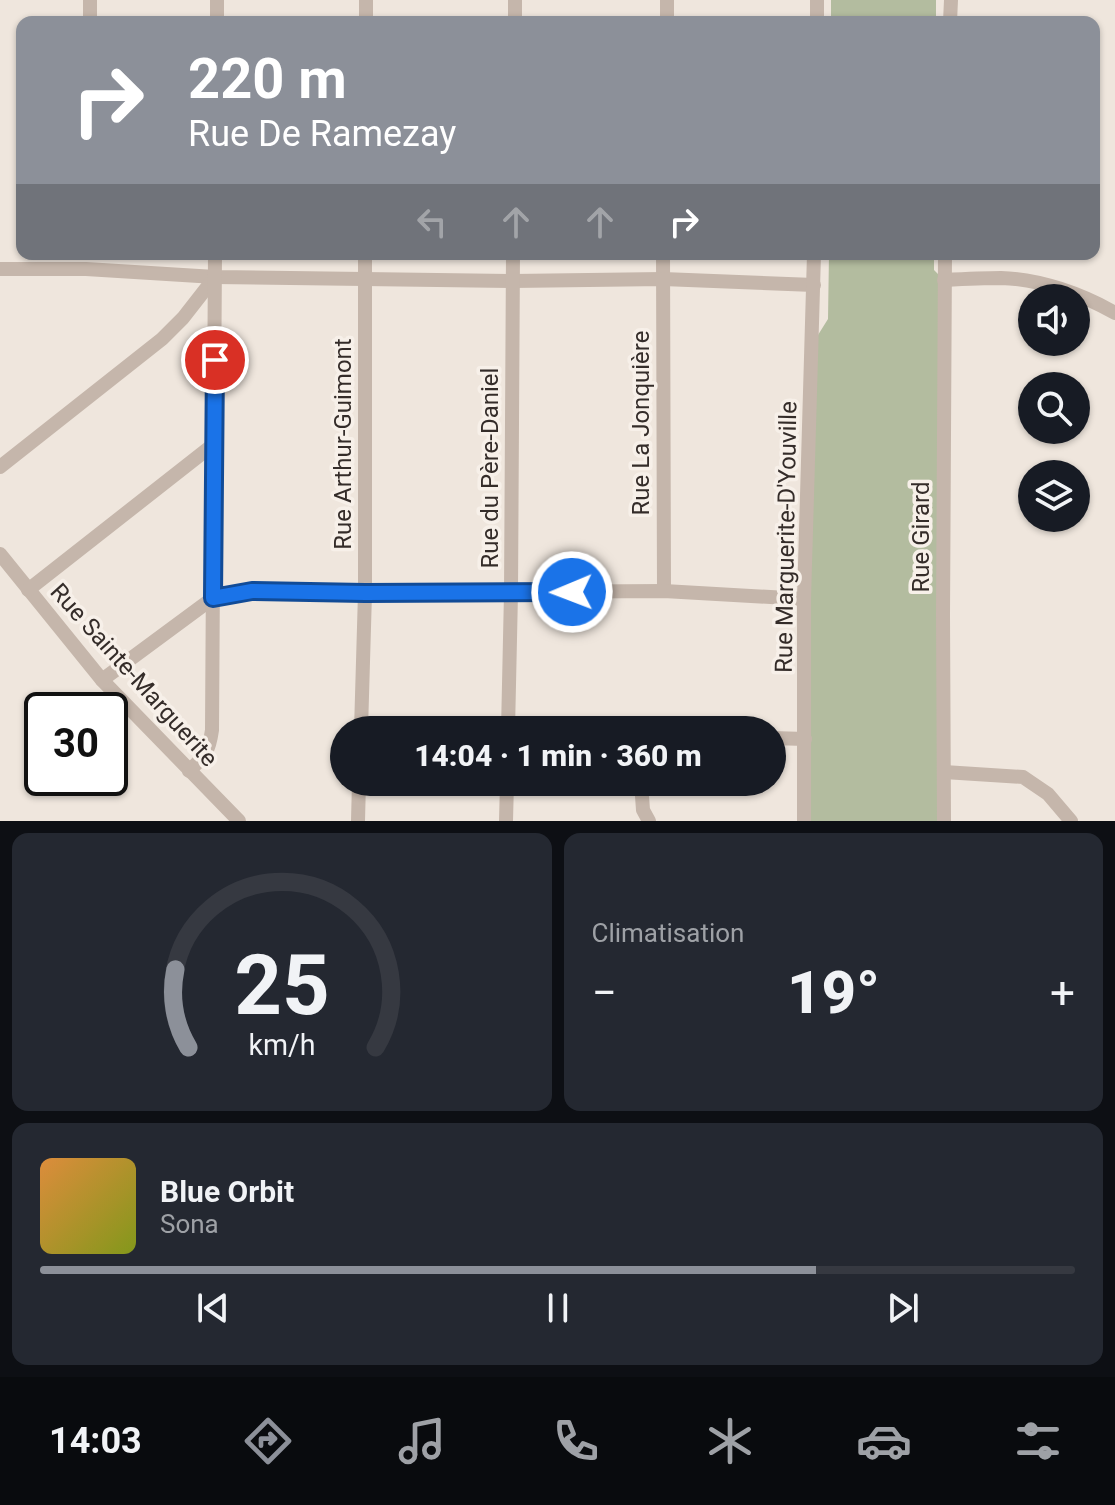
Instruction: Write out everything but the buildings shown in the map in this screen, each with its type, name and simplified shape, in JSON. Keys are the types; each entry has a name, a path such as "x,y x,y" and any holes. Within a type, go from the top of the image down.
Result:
{"street":[{"path":"189,771 206,755 212,730 215,260"},
{"name":"Rue Arthur-Guimont","path":"361,716 365,593 365,260"},
{"name":"Rue du Père-Daniel","path":"508,716 513,260"},
{"name":"Rue La Jonquière","path":"663,260 664,591"},
{"name":"Rue Marguerite-D'Youville","path":"804,821 804,599 814,260"},
{"name":"Rue Girard","path":"944,821 945,260"},
{"path":"0,269 86,261 215,277 513,281 663,279 814,285"},
{"path":"0,467 162,339 215,277"},
{"path":"944,280 1004,278 1043,285 1077,295 1115,313"},
{"path":"28,590 214,444"},
{"name":"Rue Sainte-Marguerite","path":"0,554 102,680 239,821"},
{"path":"102,680 213,598 252,591 664,591 804,599"},
{"path":"786,738 805,739"},
{"path":"944,772 1023,777 1048,794 1071,821"},
{"path":"358,821 359,796"},
{"path":"506,821 507,796"},
{"path":"642,796 643,810 649,821"}],"green space":[{"path":"831,0 936,0 936,16 831,16"},
{"path":"829,260 934,260 934,270 944,280 946,821 803,821 808,351 828,319"}],"route":[{"path":"215,360 213,598 252,591 572,592"}]}
